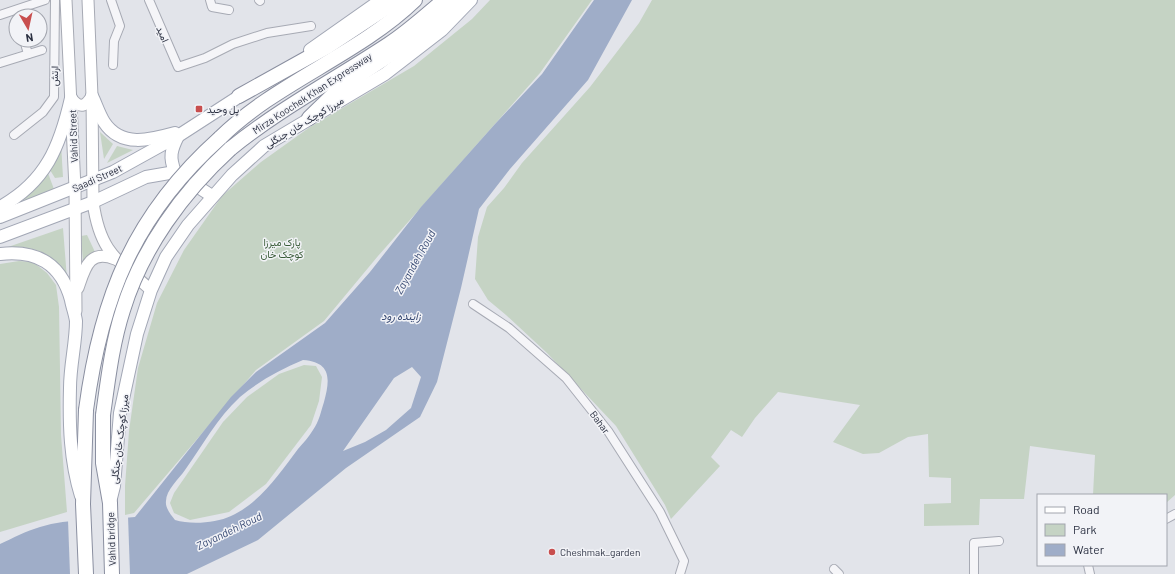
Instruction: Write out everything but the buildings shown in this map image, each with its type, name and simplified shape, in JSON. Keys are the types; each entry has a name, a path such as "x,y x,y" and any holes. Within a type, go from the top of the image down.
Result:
{"highway":[{"path":"239,96 327,47 398,0"},
{"name":"Mirza Koochek Khan Expressway","path":"83,504 86,410 91,372 99,337 121,270 134,243 176,183 234,124 379,30 415,0"},
{"name":"Mirza Koochek Khan Expressway","path":"103,415 109,369 119,324 135,277 162,229 186,194 230,149 252,132 281,112 391,43 444,0"},
{"path":"309,118 340,88 408,43 438,20 458,0"},
{"name":"Vahid bridge","path":"103,415 103,463 110,503 112,574"},
{"path":"83,504 86,574"}],"main road":[{"name":"Vahid Street","path":"66,0 75,188 74,254 76,320"},
{"name":"Vahid Street","path":"88,0 92,96 93,202 100,237 115,259 151,290"},
{"path":"71,98 78,106 82,107 85,106 92,96 104,121 112,130 129,140 152,139 190,129 304,54 381,0"},
{"name":"میرزا کوچک خان جنگلی","path":"110,503 114,486 120,413 137,334 151,290 166,257 188,225 232,174 264,146 385,74 442,30 471,0"},
{"path":"0,206 24,191 44,170 59,143 71,98"},
{"name":"Saadi Street","path":"0,218 113,172 190,129"},
{"path":"178,136 170,155 175,172 212,196"},
{"name":"Saadi Street","path":"0,237 74,210 146,177 175,172"},
{"path":"0,254 18,252 30,254 54,268 63,279 69,293 76,320 70,387 70,427 73,468 83,504"},
{"path":"76,292 86,266 92,259 101,256 115,259"}],"street":[{"path":"28,8 45,0"},
{"name":"ارتش","path":"14,135 43,112 54,97 55,0"},
{"path":"111,0 120,26 114,42 113,65"},
{"name":"امید","path":"149,0 178,68 205,58 240,42 268,33 312,26"},
{"path":"210,0 212,7 229,10"},
{"path":"26,48 28,54"},
{"path":"0,63 42,50"},
{"name":"Bahar","path":"473,304 509,328 566,378 608,431 660,512 684,561 680,574"},
{"path":"974,574 974,543 999,540"}],"green space":[{"name":"پارک میرزا کوچک خان","path":"490,0 592,0 540,73 378,256 324,321 256,370 134,513 125,515 125,486 129,431 138,368 157,303 184,250 222,196 261,162 310,127 414,66 472,19"},
{"path":"652,0 1175,0 1175,495 1167,502 1167,494 1093,494 1095,455 1030,446 1024,499 980,499 979,525 924,526 924,504 951,503 951,478 929,477 928,434 908,437 879,453 863,454 833,442 860,405 778,392 755,418 742,437 731,430 711,457 720,466 671,519 665,505 616,426 547,353 488,300 475,279 478,237 487,207 504,188 522,163 590,87 639,23"},
{"path":"100,132 113,144 104,159"},
{"path":"61,144 63,177 55,178 50,170"},
{"path":"117,146 133,150 107,163"},
{"path":"48,173 55,192 20,204"},
{"path":"63,228 67,279 56,263 43,253 27,248 8,247"},
{"path":"87,235 95,252 83,262 81,236"},
{"path":"19,261 33,262 47,273 56,285 59,307 61,435 67,512 0,532 0,264"},
{"path":"304,365 316,366 322,377 319,401 311,425 266,484 229,512 190,520 174,513 170,503 174,493 223,422 247,397 279,374"}],"water":[{"name":"زاینده رود","path":"594,0 632,0 588,80 510,169 479,209 437,382 420,417 346,468 258,540 187,574 0,574 0,544 25,533 40,527 63,522 135,517 231,397 256,372 325,323 370,272 421,207 542,74","holes":["303,360 312,361 324,368 328,380 326,394 320,416 315,427 277,477 269,487 251,503 231,516 203,522 181,522 175,520 166,506 168,493 224,414 240,397 262,381 278,371","412,367 421,377 411,408 386,430 365,442 343,451 394,378"]}],"pier":[{"path":"128,516 130,574 70,574 68,520"}],"place":[{"name":"پل وحید","path":"199,109"},
{"name":"Cheshmak_garden","path":"552,552"}],"water label":[{"name":"Zayandeh Roud","path":"415,262"},
{"name":"Zayandeh Roud","path":"229,531"}]}
